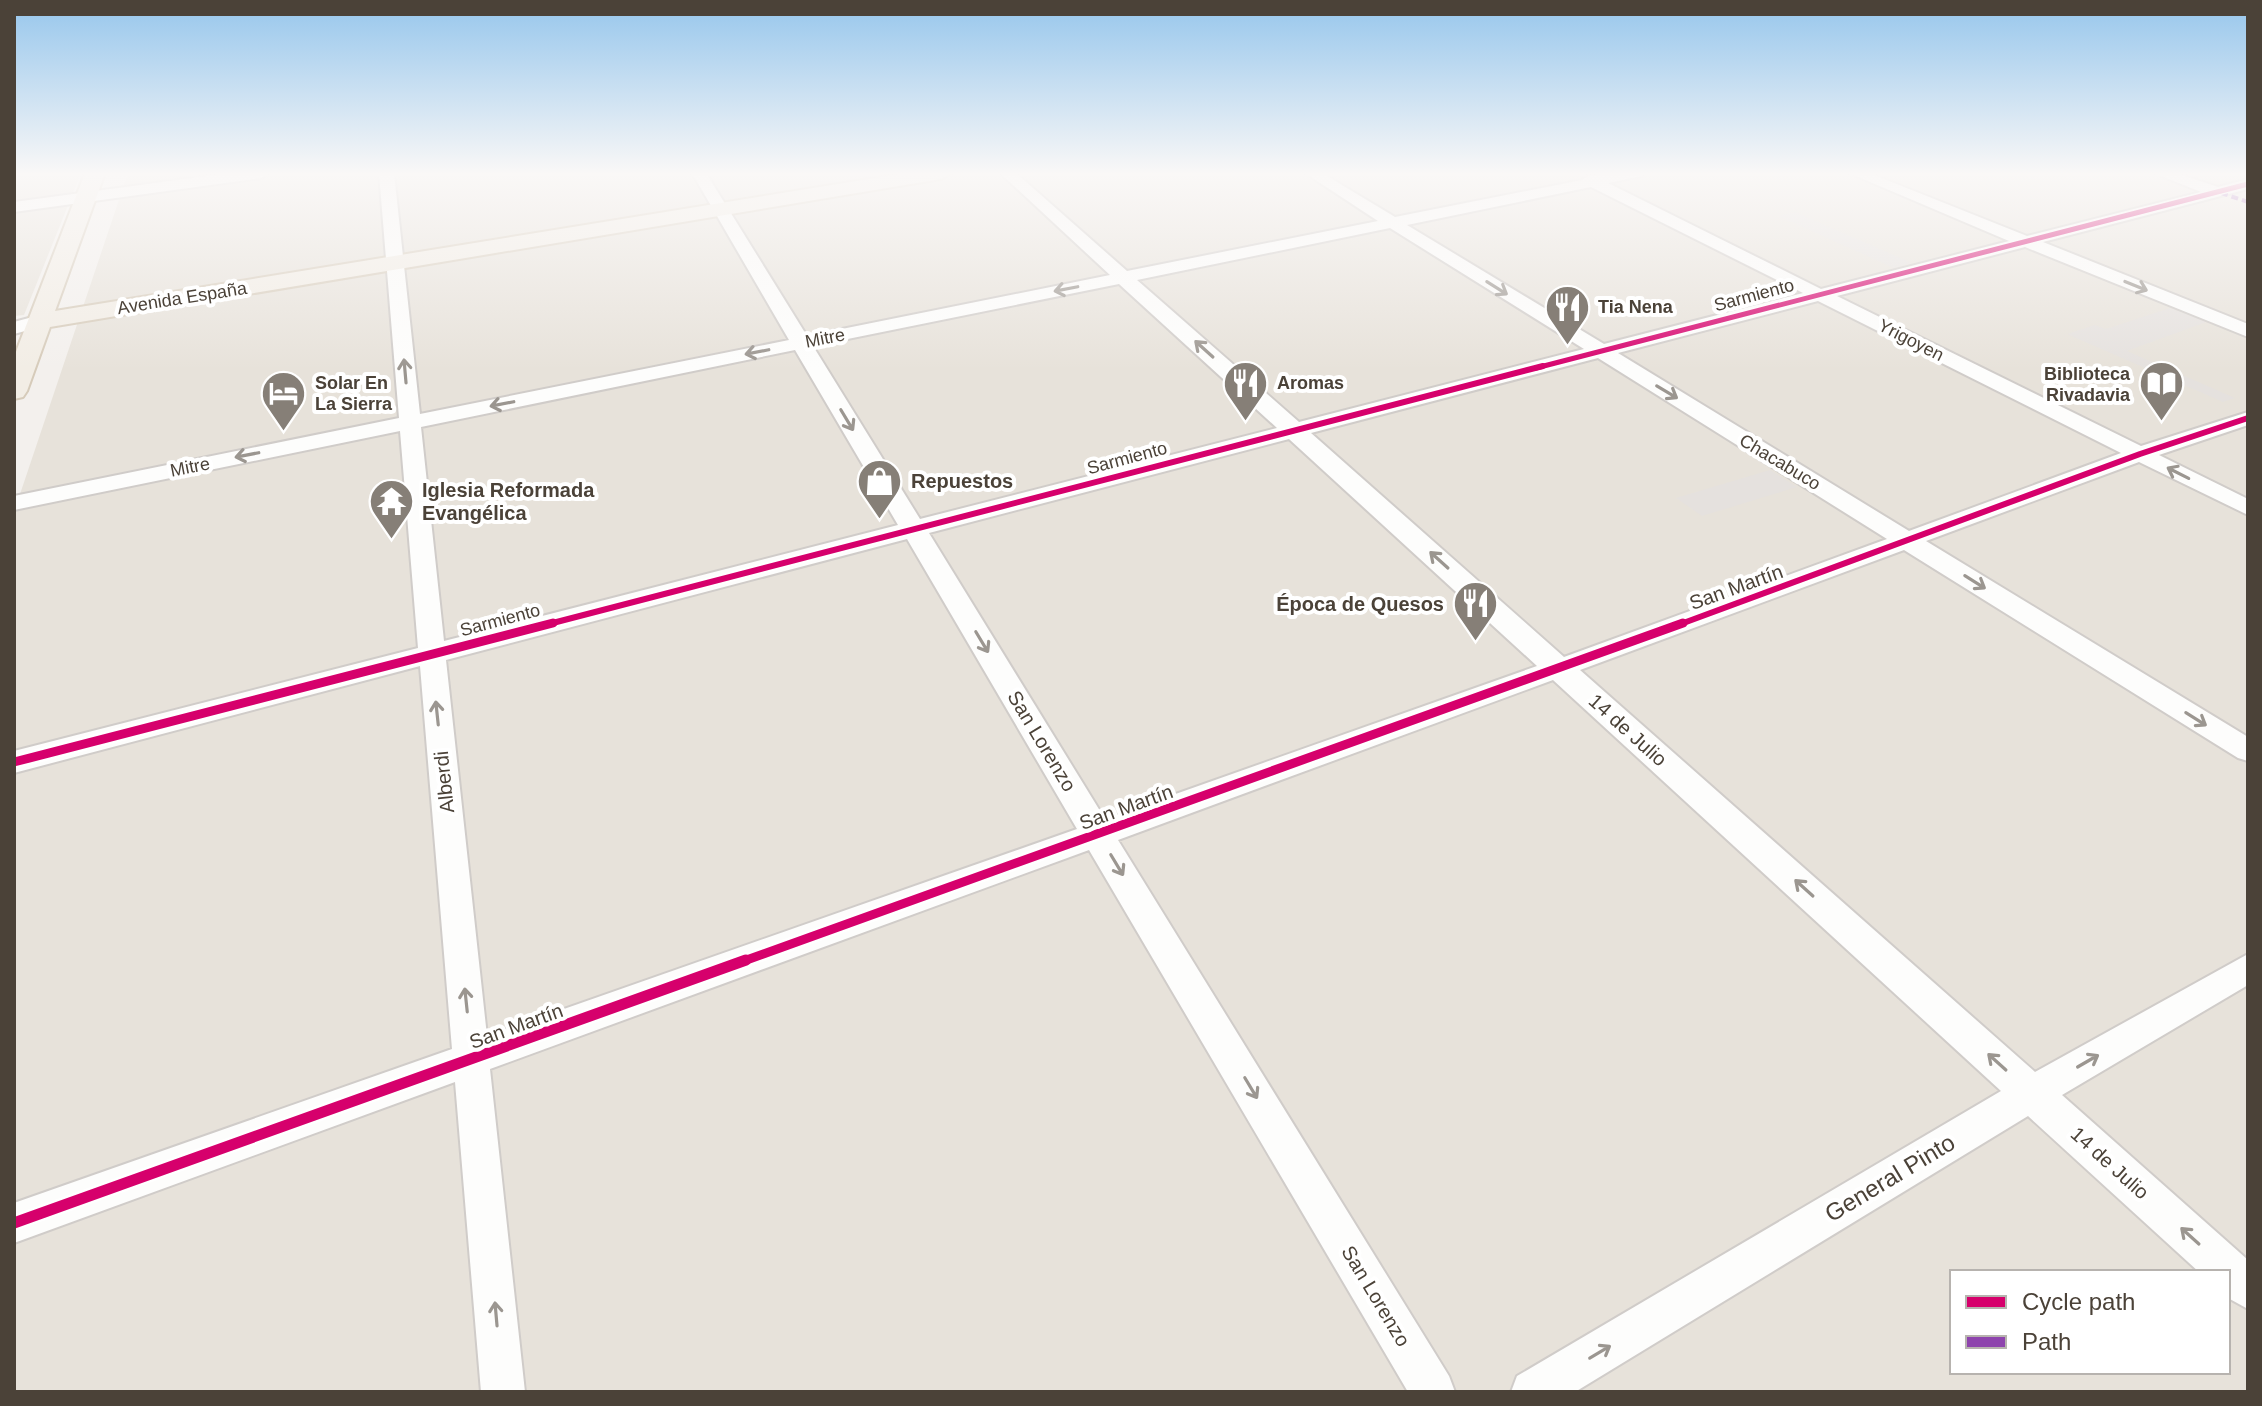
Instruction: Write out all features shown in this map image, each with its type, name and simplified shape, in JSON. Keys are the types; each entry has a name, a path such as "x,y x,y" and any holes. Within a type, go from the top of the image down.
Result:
{"main road":[{"path":"14,391 70,239"},
{"name":"Avenida España","path":"40,321 542,239"}],"street":[{"name":"Alberdi","path":"393,239 503,1392"},
{"name":"San Lorenzo","path":"738,239 1433,1392"},
{"name":"14 de Julio","path":"1080,239 2228,1270"},
{"name":"Mitre","path":"14,503 1314,239"},
{"name":"Chacabuco","path":"1417,239 2248,751"},
{"name":"Yrigoyen","path":"1707,239 2248,508"},
{"path":"2019,239 2248,331"},
{"name":"Sarmiento","path":"14,762 2034,239"},
{"path":"14,321 40,321"},
{"path":"14,328 40,321"},
{"name":"San Martín","path":"14,1223 1560,668 2140,454 2248,418"},
{"name":"General Pinto","path":"1533,1392 2032,1093 2248,968"},
{"name":"14 de Julio","path":"2230,1272 2248,1288"}],"shaded area":[{"path":"14,239 55,239 24,315 14,316"},
{"path":"106,239 2248,239 2248,1392 14,1392 14,512"},
{"path":"1828,239 1856,239 1912,263 1894,268"},
{"path":"2170,308 2206,322 2127,351 2235,398 2223,402 2067,334 2095,325 2106,329"},
{"path":"1770,470 1797,487 1702,516 1676,498"}],"cycle path":[{"path":"14,762 2037,239"},
{"path":"14,1223 1560,668 2140,454 2248,418"}],"place":[{"name":"Tia Nena","path":"1567,346"},
{"name":"Aromas","path":"1246,422"},
{"name":"Biblioteca Rivadavia","path":"2161,423"},
{"name":"Solar En La Sierra","path":"284,432"},
{"name":"Repuestos","path":"880,520"},
{"name":"Iglesia Reformada Evangélica","path":"391,540"},
{"name":"Época de Quesos","path":"1475,643"}]}
